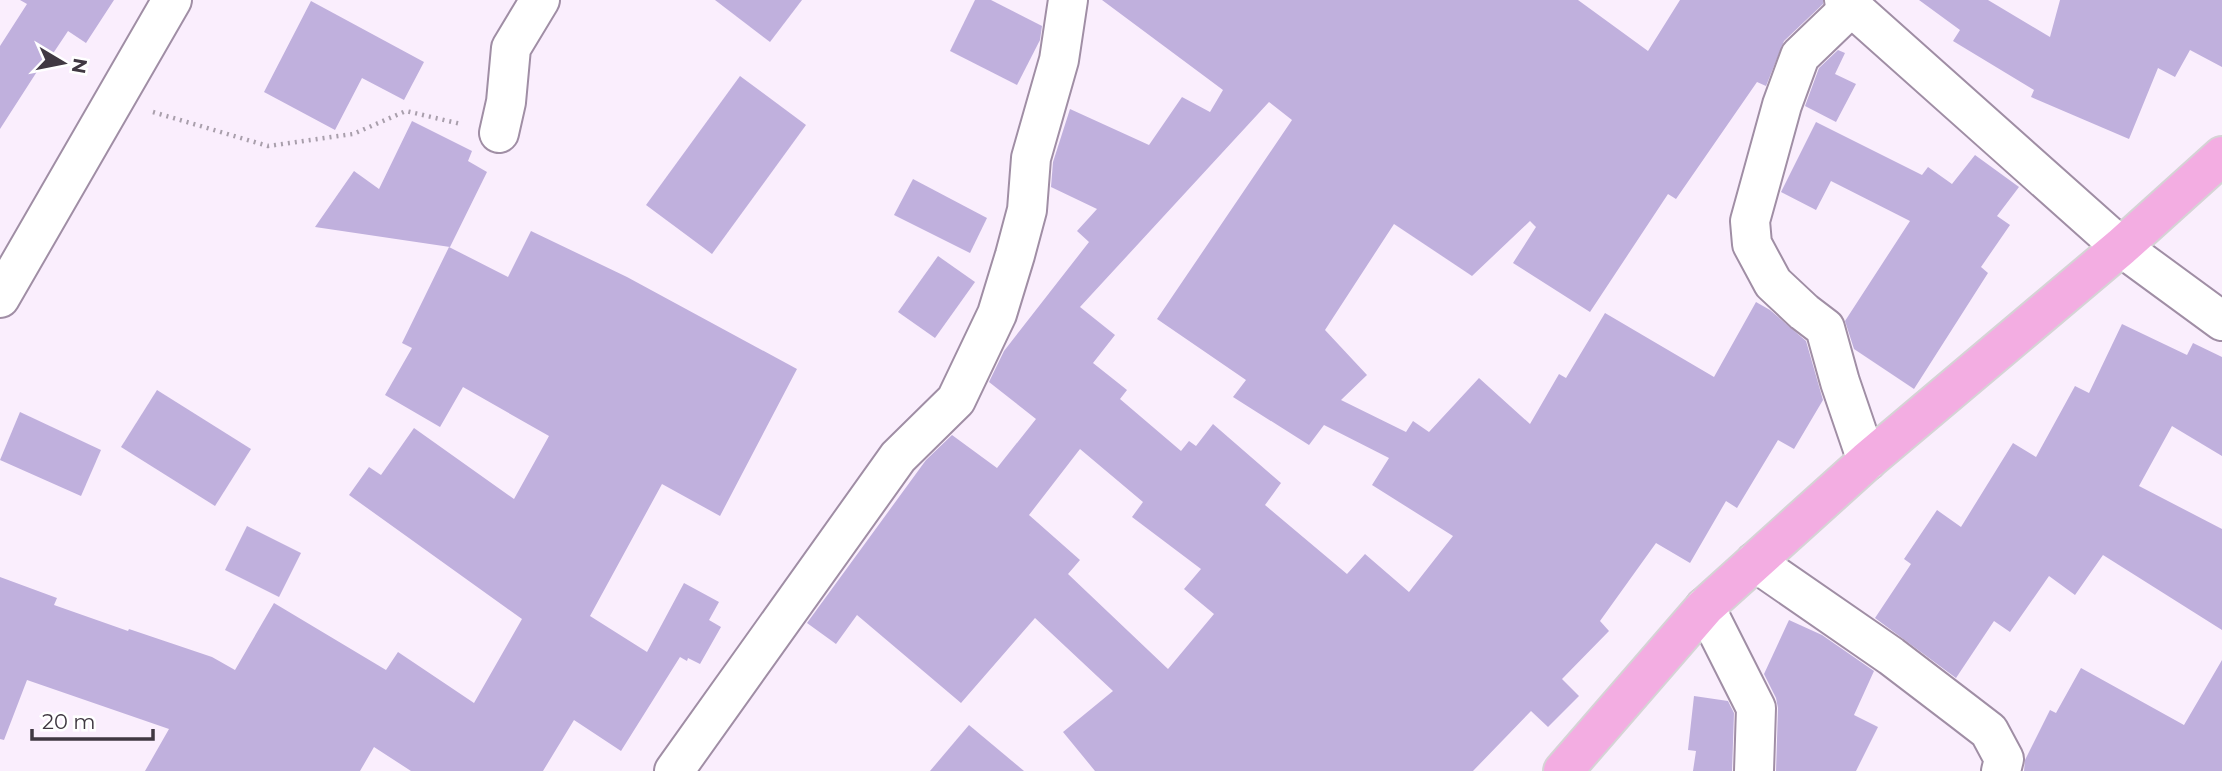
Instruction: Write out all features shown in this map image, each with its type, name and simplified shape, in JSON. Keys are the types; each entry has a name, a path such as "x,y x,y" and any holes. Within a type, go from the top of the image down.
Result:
{"main road":[{"path":"1563,771 1705,607 1867,461 2121,247 2222,156"}],"street":[{"path":"0,298 172,0"},
{"path":"499,133 506,103 511,48 540,0"},
{"path":"674,771 898,457 956,400 998,314 1015,255 1027,210 1031,158 1059,60 1068,0"},
{"path":"1867,461 1839,382 1825,328 1773,283 1752,244 1750,221 1782,105 1800,56 1847,3 2121,247 2222,321"},
{"path":"1755,562 1891,656 1989,731 2004,759 2001,771"},
{"path":"1705,607 1756,708 1754,771"}],"path":[{"path":"115,100 268,146 353,134 406,111 499,133"}],"building":[{"path":"20,0 114,0 86,43 68,31 50,58 47,56 0,129 0,46 27,4"},
{"path":"715,0 802,0 770,42"},
{"path":"975,0 991,0 1042,26 1040,40 1017,85 950,51"},
{"path":"1102,0 1578,0 1648,51 1680,0 1823,0 1823,4 1784,41 1766,86 1757,82 1676,199 1668,194 1590,312 1513,263 1536,227 1530,221 1472,276 1394,224 1325,330 1367,375 1341,400 1406,432 1413,421 1429,432 1479,378 1530,424 1559,374 1566,378 1605,313 1714,377 1756,302 1770,310 1806,341 1823,400 1794,449 1778,440 1737,508 1726,501 1690,563 1656,543 1600,621 1609,631 1562,679 1579,696 1548,727 1531,711 1473,771 1095,771 1063,732 1113,691 1035,618 961,703 857,615 836,644 807,623 926,460 952,435 997,468 1036,419 989,382 1004,351 1089,242 1077,231 1097,209 1051,187 1053,162 1070,109 1149,145 1182,97 1210,112 1223,90","holes":["1269,102 1292,120 1157,319 1246,380 1233,397 1309,445 1324,425 1389,458 1372,485 1453,536 1409,592 1365,554 1347,574 1265,505 1281,483 1213,424 1196,446 1189,441 1181,451 1120,399 1127,390 1093,363 1115,335 1080,307","1080,449 1143,502 1132,517 1201,569 1184,589 1214,614 1168,669 1068,574 1080,560 1029,515"]},
{"path":"1919,0 1988,0 2050,37 2060,0 2222,0 2222,67 2190,50 2175,77 2158,68 2129,139 2031,97 2034,90 1953,41 1960,30"},
{"path":"311,1 424,62 404,100 362,78 335,130 264,92"},
{"path":"1838,50 1845,53 1835,74 1856,84 1836,122 1805,106 1819,68"},
{"path":"740,76 806,125 712,254 646,205"},
{"path":"412,121 472,151 468,161 487,172 450,247 315,227 354,171 379,189"},
{"path":"1816,122 1922,175 1928,167 1952,184 1975,155 2019,187 1997,216 2010,225 1981,267 1988,273 1914,389 1854,349 1845,321 1910,221 1831,181 1816,210 1781,192"},
{"path":"913,179 987,218 970,253 894,215"},
{"path":"531,231 627,277 797,369 720,516 662,484 590,616 647,652 684,583 719,602 709,620 721,627 700,664 680,657 621,751 574,720 543,771 411,771 374,747 360,771 145,771 169,729 27,680 4,740 0,739 0,577 57,598 54,605 212,657 235,670 274,603 386,670 398,652 474,703 522,619 349,495 369,467 381,475 414,428 514,499 549,436 463,387 440,427 385,395 412,348 402,343 449,247 508,277"},
{"path":"938,256 975,282 935,338 898,312"},
{"path":"2122,324 2187,355 2193,343 2222,357 2222,456 2172,426 2139,486 2222,529 2222,630 2103,555 2075,595 2049,576 2010,632 1994,621 1956,678 1875,618 1911,564 1904,559 1937,510 1961,527 2013,443 2036,457 2075,386 2089,393"},
{"path":"157,390 251,449 215,506 121,447"},
{"path":"20,412 101,450 81,496 0,460"},
{"path":"247,526 301,553 279,597 225,570"},
{"path":"1789,620 1822,635 1874,671 1854,715 1878,727 1856,771 1776,771 1778,708 1764,674"},
{"path":"2222,660 2222,771 2024,771 2025,760 2050,710 2056,713 2081,668 2184,725"},
{"path":"1694,696 1728,701 1734,713 1732,771 1693,771 1696,751 1688,750"},
{"path":"969,725 1024,771 930,771"}]}
